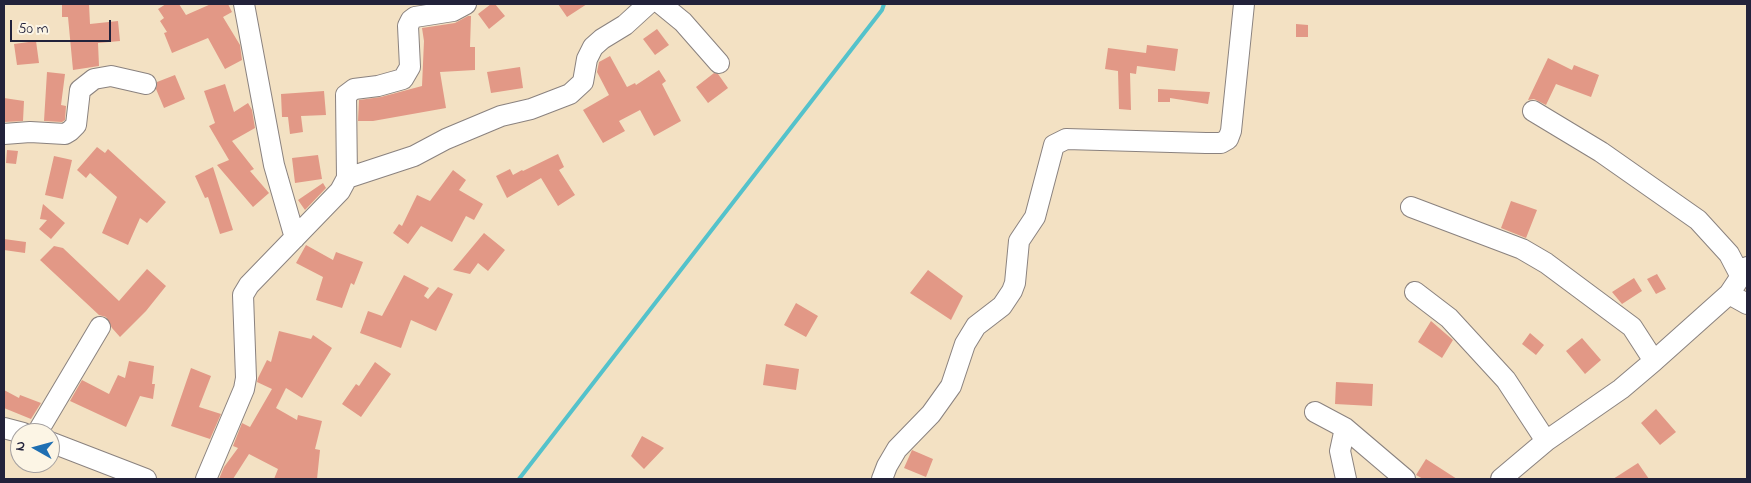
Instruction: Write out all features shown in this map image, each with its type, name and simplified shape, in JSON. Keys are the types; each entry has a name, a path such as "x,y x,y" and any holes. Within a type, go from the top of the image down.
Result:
{"street":[{"path":"244,4 274,165 295,238"},
{"path":"206,479 244,389 246,378 243,295 249,285 340,191 348,178 346,95 354,89 378,86 402,79 410,67 408,26 411,20 415,17 453,11 466,4"},
{"path":"348,178 414,156 446,139 501,116 531,109 570,94 584,82 587,60 593,47 625,25 648,4"},
{"path":"661,4 683,22 719,63"},
{"path":"882,479 897,449 931,414 951,386 965,344 976,326 1002,306 1012,291 1015,283 1019,241 1035,217 1051,152 1057,143 1066,139 1221,143 1228,139 1231,133 1244,4"},
{"path":"4,134 30,132 65,134 70,131 76,125 80,90 94,79 111,76 146,84"},
{"path":"1501,479 1546,441 1621,389 1654,361 1729,294 1744,272 1698,220 1601,152 1533,110"},
{"path":"1411,207 1522,250 1546,263 1632,327 1654,361"},
{"path":"1416,292 1449,318 1506,380 1546,441"},
{"path":"1729,294 1747,304"},
{"path":"43,423 100,327"},
{"path":"1316,412 1345,428 1405,479"},
{"path":"1345,428 1340,451 1346,479"},
{"path":"60,446 146,479"}],"building":[{"path":"62,4 89,4 90,24 118,21 120,41 98,43 99,66 73,70 68,17 62,17"},
{"path":"166,4 179,4 186,15 211,4 228,4 232,12 223,17 240,45 242,60 225,69 208,38 172,53 164,33 167,32 160,21 164,18 158,9"},
{"path":"491,4 495,4 505,16 489,29 478,14"},
{"path":"558,4 587,4 567,17"},
{"path":"471,16 470,47 475,47 475,70 440,72 446,108 373,121 358,121 359,100 381,97 422,86 424,41 422,28 455,23"},
{"path":"1296,24 1308,25 1308,37 1296,37"},
{"path":"657,29 669,45 655,55 643,39"},
{"path":"36,41 39,63 17,65 14,44"},
{"path":"1147,45 1178,49 1175,71 1137,66 1136,74 1130,73 1131,110 1119,109 1118,71 1105,69 1108,48 1146,53"},
{"path":"610,56 627,87 635,83 636,85 659,70 666,81 662,84 681,121 654,136 640,110 619,121 625,131 603,143 583,110 609,95 597,72 599,62"},
{"path":"1548,58 1572,70 1574,65 1599,75 1591,97 1556,84 1546,105 1534,99 1528,100"},
{"path":"520,67 523,88 491,93 487,72"},
{"path":"47,72 65,74 61,105 66,106 65,120 62,122 44,121"},
{"path":"714,73 718,74 728,88 708,103 696,87"},
{"path":"175,75 185,99 164,108 156,89 157,82"},
{"path":"225,84 234,112 248,103 252,110 255,128 232,141 254,169 250,171 269,193 253,207 217,165 229,160 209,126 215,123 204,91"},
{"path":"1158,89 1210,92 1208,104 1170,98 1170,102 1158,102"},
{"path":"324,91 326,115 301,116 303,132 290,134 288,117 282,117 281,94"},
{"path":"4,98 24,101 23,121 4,122"},
{"path":"97,147 105,153 108,149 166,202 147,223 140,218 128,245 102,233 117,197 90,173 86,178 77,170"},
{"path":"7,150 18,151 16,164 6,163"},
{"path":"558,154 564,167 559,170 575,195 558,206 541,178 507,198 496,176 510,169 513,175"},
{"path":"318,155 322,179 295,183 292,158"},
{"path":"54,156 72,160 63,199 45,195"},
{"path":"213,167 233,230 220,234 208,197 205,198 195,176"},
{"path":"453,170 466,180 459,190 483,204 474,220 466,216 452,242 421,226 408,244 393,233 399,224 402,226 417,195 430,201"},
{"path":"323,183 326,188 305,210 298,200"},
{"path":"1511,201 1537,210 1526,238 1501,228"},
{"path":"43,204 65,223 51,239 39,229 47,220 40,219"},
{"path":"484,233 505,250 488,271 478,263 470,274 453,270"},
{"path":"4,239 26,242 25,253 4,250"},
{"path":"306,245 333,260 336,252 363,262 354,285 351,283 342,308 316,300 323,277 296,263"},
{"path":"54,246 63,248 119,301 147,269 166,286 146,311 120,337 106,317 99,315 40,260"},
{"path":"928,270 963,296 951,320 910,293"},
{"path":"1657,274 1666,289 1656,294 1647,279"},
{"path":"404,275 429,288 424,296 428,299 438,287 453,294 436,331 411,320 401,348 360,333 368,311 382,316"},
{"path":"1634,278 1642,291 1622,304 1612,292"},
{"path":"796,303 818,316 806,337 784,325"},
{"path":"1431,321 1453,340 1442,358 1418,342"},
{"path":"279,331 311,339 313,335 332,348 302,398 286,388 276,408 297,420 298,415 322,421 315,449 320,450 317,479 274,479 278,469 249,454 233,479 219,479 224,467 238,448 233,446 242,423 250,427 272,389 257,382 267,360 271,362"},
{"path":"1530,333 1544,345 1536,355 1522,344"},
{"path":"1582,338 1601,360 1585,374 1566,351"},
{"path":"129,361 154,366 152,384 155,384 153,399 140,396 126,427 70,401 82,380 109,394 118,375 125,378"},
{"path":"375,362 391,374 361,417 342,404 356,384 359,386"},
{"path":"766,364 799,369 796,390 763,385"},
{"path":"191,368 211,376 199,407 221,414 210,439 171,426"},
{"path":"1336,382 1373,384 1372,406 1335,404"},
{"path":"4,390 19,398 20,395 41,403 31,419 4,408"},
{"path":"1656,409 1676,432 1660,445 1641,423"},
{"path":"642,436 664,448 644,469 631,456"},
{"path":"912,450 933,459 926,477 904,468"},
{"path":"1426,459 1457,479 1423,479 1416,475"},
{"path":"1638,463 1649,479 1613,479"}],"waterway":[{"path":"519,479 882,10 884,4"}]}
